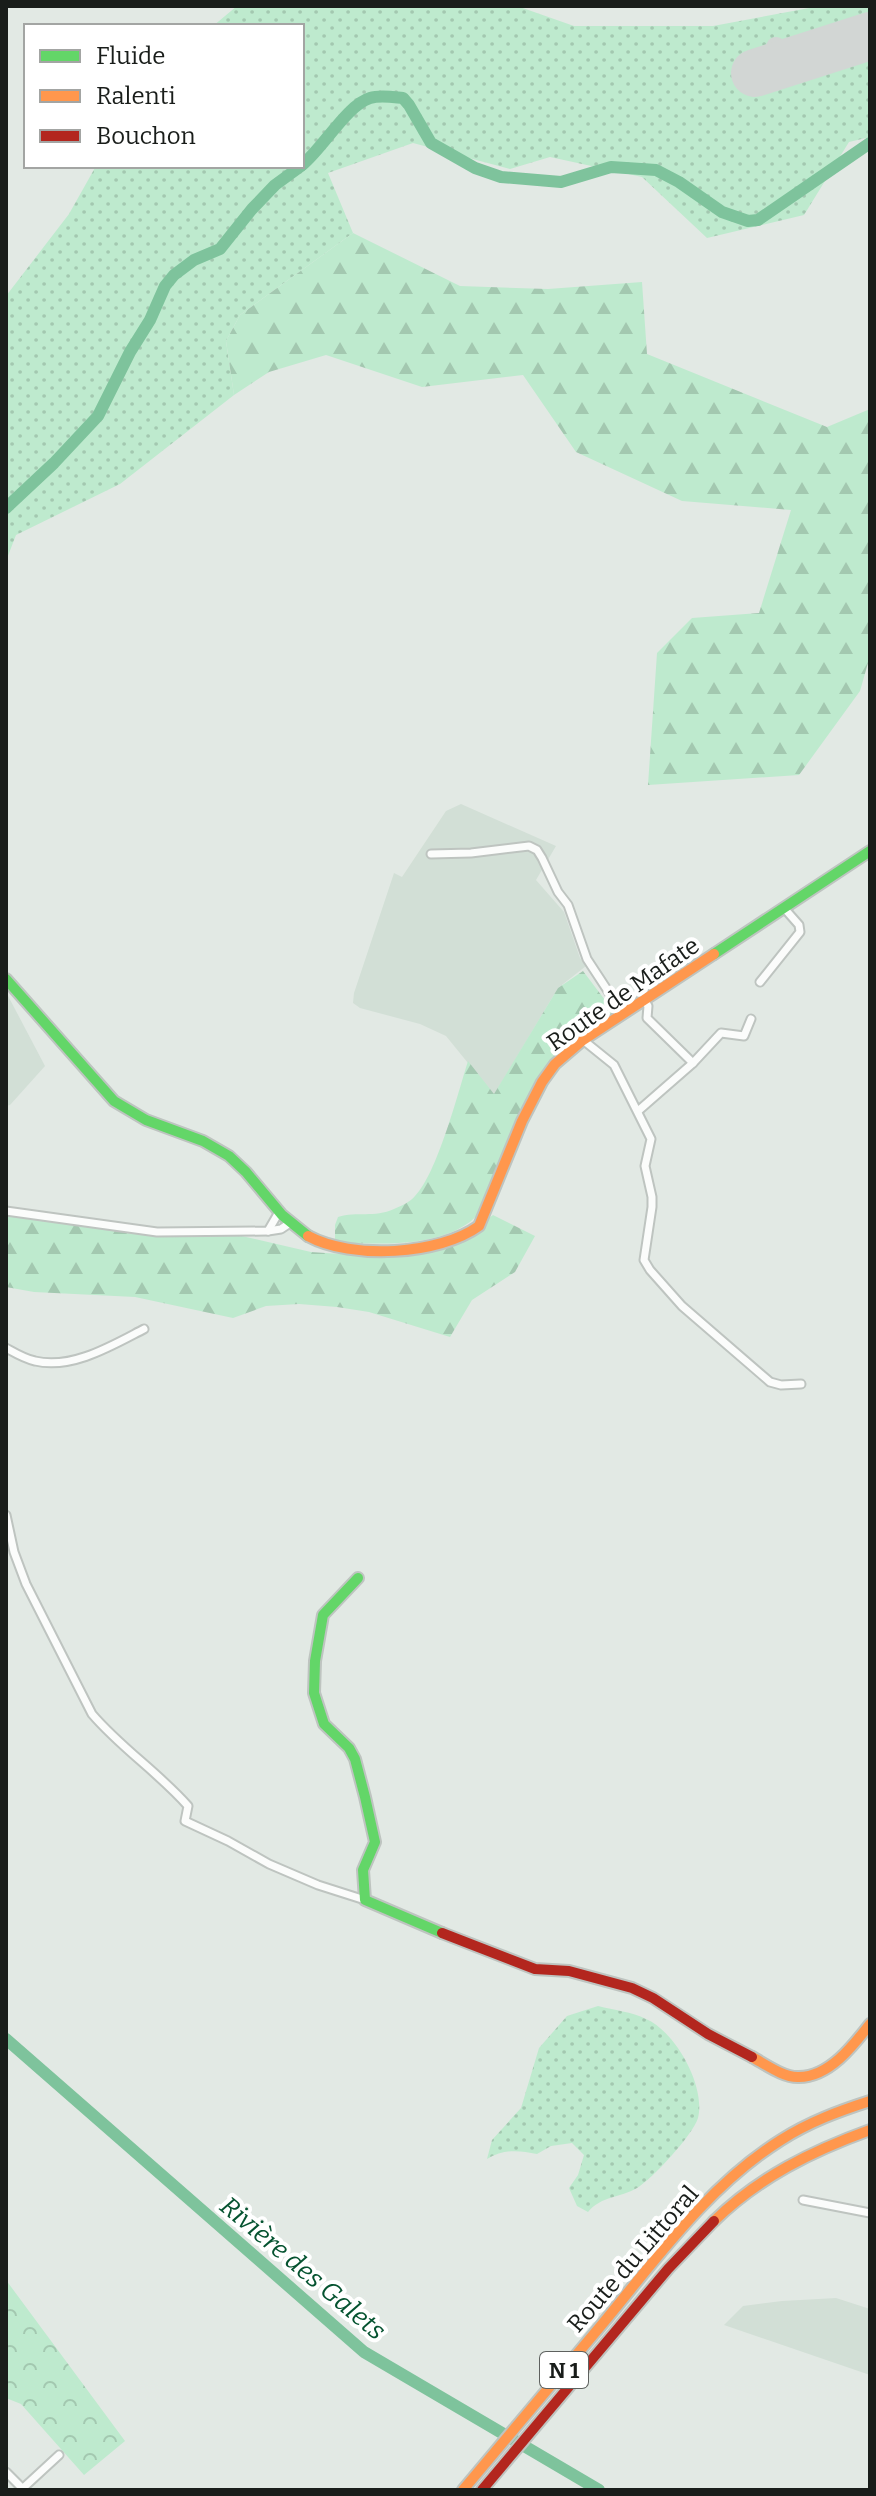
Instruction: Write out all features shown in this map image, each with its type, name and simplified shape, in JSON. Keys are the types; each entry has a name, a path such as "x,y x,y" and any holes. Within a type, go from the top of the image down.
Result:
{"main road":[{"name":"Route de Mafate","path":"6,979 103,1091 141,1120 212,1145 226,1154 250,1176 290,1223 322,1243 367,1249 424,1249 470,1234 482,1220 508,1154 557,1061 583,1040 870,851"},
{"path":"358,1578 323,1615 314,1683 315,1701 324,1724 349,1748 365,1797 375,1842 364,1863 365,1900 535,1969 569,1971 632,1988 708,2034 797,2078 819,2073 832,2064 870,2024"},
{"name":"Route du Littoral","path":"463,2490 665,2249 722,2186 758,2155 811,2123 870,2101"},
{"name":"Route du Littoral","path":"482,2490 676,2258 717,2216 760,2182 812,2152 870,2130"}],"street":[{"path":"431,854 529,846 537,850 568,905 587,959 623,1014"},
{"path":"760,982 800,932 799,925 784,908"},
{"path":"644,1000 648,1006 647,1018 693,1063"},
{"path":"638,1111 693,1063 721,1033 744,1036 751,1019"},
{"path":"583,1040 614,1065 652,1140 645,1166 652,1207 643,1254 650,1270 682,1306 770,1382 801,1384"},
{"path":"6,1211 157,1232 268,1231 281,1229 290,1223"},
{"path":"268,1231 279,1212"},
{"path":"6,1348 37,1362 65,1361 103,1349 144,1329"},
{"path":"6,1515 26,1584 92,1714 188,1806 185,1821 269,1864 318,1885 365,1900"},
{"path":"803,2200 870,2213"},
{"path":"6,2472 23,2490 59,2455"}],"shaded area":[{"path":"461,804 556,846 536,880 564,912 580,958 586,966 558,988 494,1095 446,1036 420,1024 360,1008 353,1003 394,873 402,877 446,811"},
{"path":"6,992 45,1066 6,1106"},
{"path":"836,2298 870,2309 870,2375 724,2325 743,2306"}],"green space":[{"path":"237,6 517,6 574,26 713,26 820,6 870,6 870,137 849,142 804,215 707,238 642,177 550,157 510,169 413,143 328,173 353,233 240,315 226,341 234,395 120,484 16,535 6,561 6,296 69,214 95,168 304,168 304,24 215,24"},
{"path":"353,233 460,286 548,289 642,282 647,354 827,427 870,409 870,656 860,691 799,775 648,785 657,653 692,618 759,613 791,510 682,501 576,452 523,375 422,387 326,355 269,372 234,395 226,341 240,315"},
{"path":"583,971 614,1012 552,1062 487,1204 470,1222 439,1237 404,1243 335,1243 338,1217 387,1212 415,1196 439,1152 468,1061 494,1094 558,988"},
{"path":"6,1214 146,1234 233,1234 311,1252 355,1255 409,1249 472,1231 493,1215 535,1236 515,1272 472,1300 450,1337 369,1312 337,1307 299,1304 266,1306 233,1318 135,1297 34,1292 6,1287"},
{"path":"598,2006 629,2013 657,2025 686,2061 693,2076 699,2105 695,2126 652,2176 637,2188 605,2200 588,2212 577,2206 569,2188 578,2175 584,2155 572,2143 551,2146 537,2154 511,2151 487,2159 492,2140 521,2108 539,2048 567,2016"},
{"path":"6,2280 125,2441 84,2475 21,2404 6,2398"}],"waterway":[{"path":"304,163 361,102 378,97 403,98 431,143 475,168 501,177 561,182 611,167 656,170 722,212 748,221 758,220 870,143"},
{"path":"6,508 98,416 165,286 174,275 194,260 220,249 275,185 298,168"},
{"name":"Rivière des Galets","path":"6,2039 364,2352 599,2490"}],"taxiway":[{"path":"776,47 783,64"}],"runway":[{"path":"755,73 870,36"}],"traffic: fast":[{"path":"714,954 870,851"},
{"path":"6,979 114,1101 146,1120 203,1141 229,1156 282,1215 308,1236"},
{"path":"358,1578 323,1615 315,1661 314,1693 324,1724 349,1748 355,1759 365,1797 375,1842 363,1870 365,1900 442,1933"}],"traffic: slow":[{"path":"308,1236 348,1249 395,1251 442,1243 479,1226 522,1121 555,1064 583,1040 714,954"},
{"path":"752,2057 787,2075 810,2076 839,2059 870,2024"},
{"path":"463,2490 664,2248 730,2178 802,2128 870,2101"},
{"path":"714,2221 768,2178 827,2147 870,2130"}],"traffic: jam":[{"path":"442,1933 535,1969 569,1971 632,1988 752,2057"},
{"path":"482,2490 668,2269 714,2221"}]}
